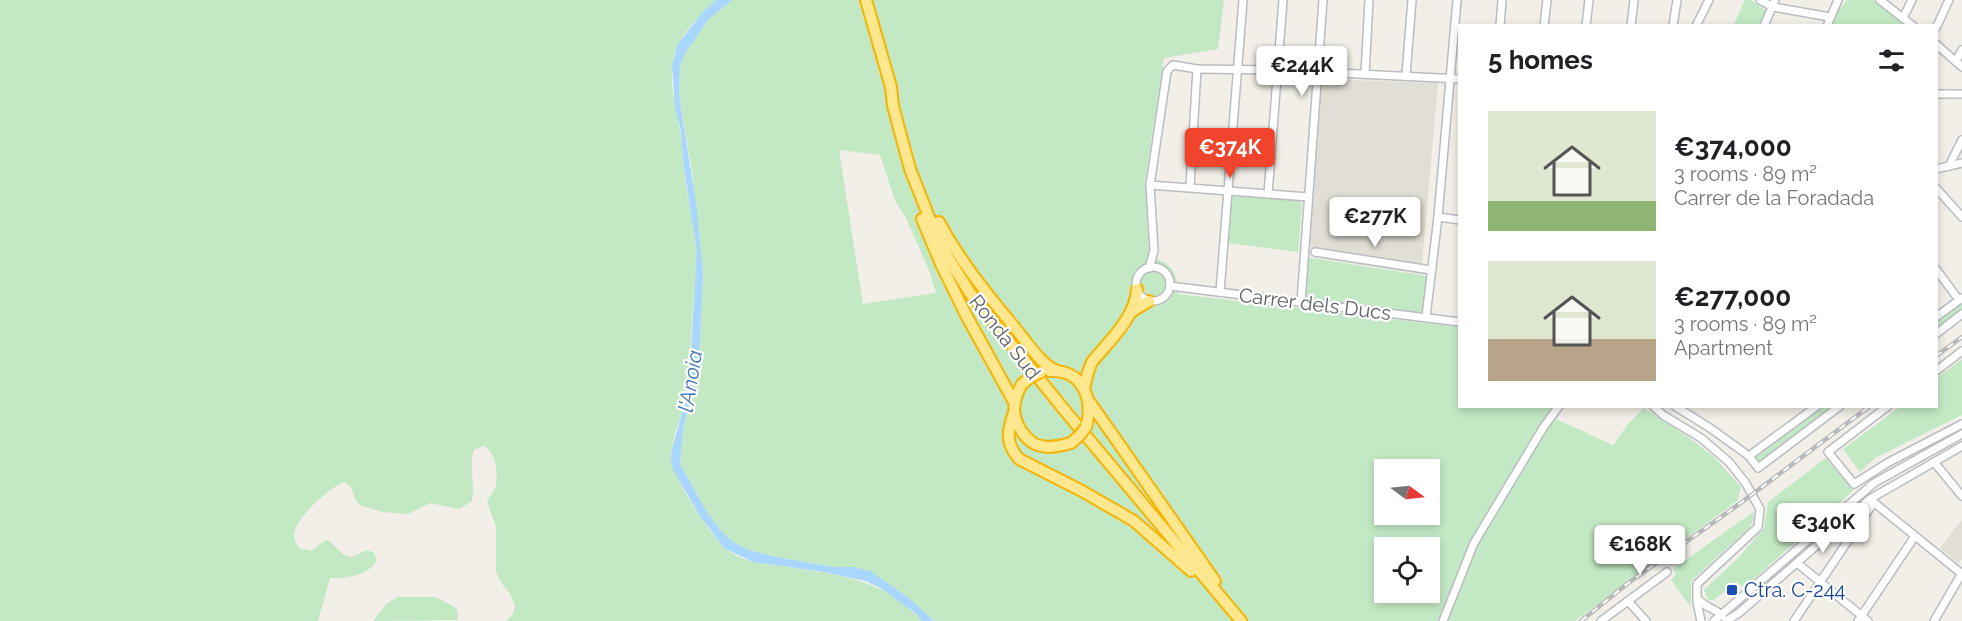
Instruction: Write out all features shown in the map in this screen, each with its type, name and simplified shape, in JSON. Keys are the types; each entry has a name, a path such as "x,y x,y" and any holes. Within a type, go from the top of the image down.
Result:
{"highway":[{"name":"Ronda Sud","path":"866,0 891,87 893,106 910,169 929,217 970,293 1061,406 1241,621"},
{"path":"893,106 934,214 955,252 1043,362 1058,371 1070,374 1084,388 1089,401 1219,586 1231,610"},
{"path":"893,106 900,157 937,255 966,315 1014,402"},
{"path":"1070,374 1085,369 1092,362 1131,312 1137,289"},
{"path":"1131,312 1149,301"},
{"path":"1084,388 1092,362"},
{"path":"1058,371 1041,372 1031,377 1022,384 1014,402 1014,415 1019,429 1029,440 1038,445 1057,447 1071,443 1086,427 1090,412 1089,401"},
{"path":"1014,415 1007,432 1008,442 1019,459 1134,521 1176,556 1215,598 1231,610"}],"street":[{"path":"1220,292 1243,0"},
{"path":"1268,194 1283,0"},
{"path":"1300,302 1323,0"},
{"path":"1365,74 1369,0"},
{"path":"1406,75 1412,0"},
{"path":"1426,317 1438,217 1457,0"},
{"path":"1500,24 1502,0"},
{"path":"1544,24 1547,0"},
{"path":"1586,24 1589,0"},
{"path":"1631,24 1634,0"},
{"path":"1673,24 1677,0"},
{"path":"1697,24 1709,0"},
{"path":"1760,0 1830,17"},
{"path":"1828,24 1838,0"},
{"path":"1880,0 1910,24"},
{"path":"1903,18 1912,0"},
{"path":"1938,24 1949,0"},
{"path":"1765,24 1774,3"},
{"path":"1938,46 1959,64 1962,50"},
{"path":"1149,268 1155,251 1150,185 1167,71 1173,65 1197,69 1458,78"},
{"path":"1190,187 1197,69"},
{"path":"1938,94 1962,94"},
{"path":"1949,166 1962,140"},
{"path":"1938,169 1962,163"},
{"path":"1150,185 1308,197"},
{"path":"1940,197 1962,217"},
{"path":"1438,217 1458,220"},
{"path":"1315,252 1431,270"},
{"path":"1154,267 1164,272 1170,281 1170,286 1165,297 1149,301 1141,297 1137,289 1137,278 1144,270 1154,267"},
{"path":"1938,271 1961,299 1938,316"},
{"name":"Carrer dels Ducs","path":"1170,286 1458,321"},
{"path":"1938,332 1962,314"},
{"path":"1938,369 1962,351"},
{"path":"1443,621 1474,543 1543,428 1558,408"},
{"path":"1655,408 1714,449 1745,482 1760,509 1758,527 1697,584 1702,620"},
{"path":"1678,408 1749,456 1758,468 1837,408"},
{"path":"1749,456 1814,408"},
{"path":"1823,408 1828,415"},
{"path":"1885,408 1828,452 1854,484 1888,462 1962,424"},
{"path":"1724,619 1874,483 1962,434"},
{"path":"1714,621 1738,613 1872,501 1962,446"},
{"path":"1934,462 1962,496"},
{"path":"1872,501 1962,574 1934,621"},
{"path":"1794,621 1872,501"},
{"path":"1797,563 1862,619 1915,536"},
{"path":"1601,621 1667,572"},
{"path":"1697,597 1702,604 1724,619"},
{"path":"1628,601 1644,620"},
{"path":"1702,620 1706,613 1712,610"}],"shaded area":[{"path":"1321,79 1438,83 1421,274 1314,257 1314,248 1307,247 1315,177"},
{"path":"1962,520 1962,559 1958,563 1940,548"}],"green space":[{"path":"0,0 716,0 684,35 675,53 672,70 685,179 697,251 688,380 671,455 674,470 692,504 708,527 720,543 737,556 746,560 832,574 864,582 894,597 922,621 506,621 513,614 515,606 511,595 496,572 496,526 487,502 496,485 497,474 491,452 483,446 474,450 472,456 472,501 459,509 430,503 408,514 383,512 361,506 350,486 344,482 330,490 306,512 294,535 299,548 311,551 326,540 346,556 354,556 367,550 374,553 377,560 363,573 350,577 330,578 318,621 0,621"},
{"path":"732,0 1224,0 1218,49 1164,58 1145,181 1149,256 1172,269 1178,294 1458,327 1458,408 1554,408 1551,414 1558,420 1613,445 1628,424 1644,408 1714,457 1741,487 1738,500 1575,621 934,621 910,599 870,571 853,567 833,567 748,550 733,542 723,533 708,514 680,464 683,430 699,360 703,275 692,171 679,95 680,65 708,20","holes":["839,150 880,155 895,201 905,216 929,270 936,293 863,304"]},
{"path":"1745,0 1751,0 1765,10 1766,14 1761,24 1734,24"},
{"path":"1847,0 1874,0 1905,24 1831,24"},
{"path":"1232,196 1299,200 1302,206 1298,252 1228,243"},
{"path":"1306,257 1427,276 1423,311 1419,314 1306,300 1304,294"},
{"path":"1962,301 1962,311 1938,330 1938,320"},
{"path":"1962,359 1962,415 1875,458 1860,472 1843,449 1899,408 1938,408 1938,377"},
{"path":"1820,408 1835,408 1759,465 1754,458"},
{"path":"1826,458 1853,491 1744,588 1736,582 1714,600 1708,600 1704,590 1740,556 1764,528 1768,502"},
{"path":"1753,512 1754,519 1749,528 1691,581 1689,605 1671,580 1676,575 1673,569"},
{"path":"398,597 436,597 456,608 457,620 373,621 386,604"}],"water":[{"name":"l'Anoia","path":"716,0 732,0 708,20 680,65 679,95 697,210 703,275 699,360 683,430 680,464 708,514 733,542 748,550 776,557 870,571 910,599 934,621 922,621 915,613 882,589 866,581 818,571 753,562 724,548 700,516 673,470 672,449 684,406 691,350 697,251 684,169 681,131 675,108 672,65 678,44 701,14"}],"railway":[{"path":"1938,355 1962,337"},
{"path":"1581,621 1627,584 1867,408"}],"place":[{"name":"Ctra. C-244","path":"1732,590"}]}
